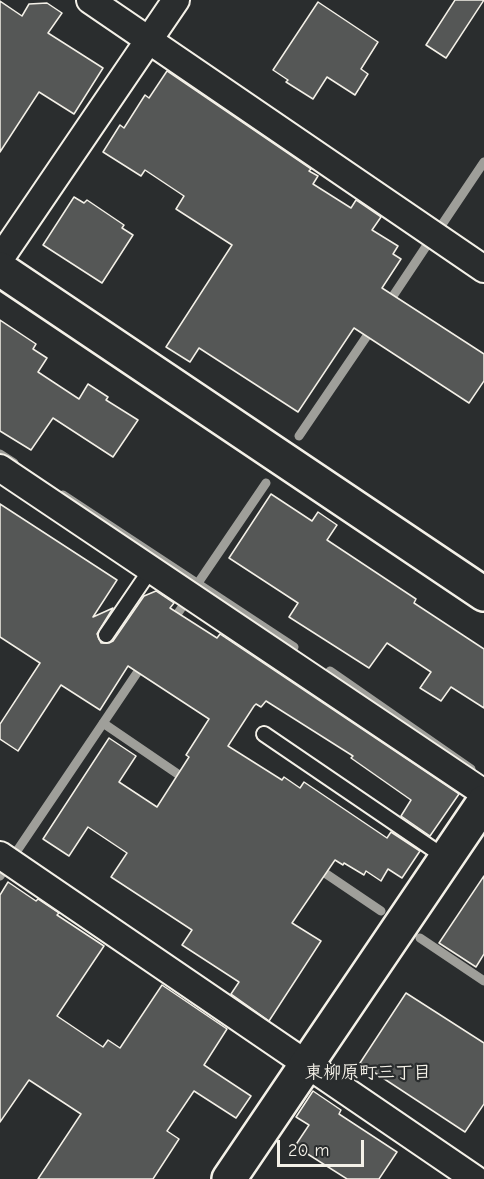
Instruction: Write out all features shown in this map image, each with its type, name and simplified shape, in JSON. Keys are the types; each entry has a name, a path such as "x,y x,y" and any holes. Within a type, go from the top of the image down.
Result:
{"street":[{"path":"90,0 484,269"},
{"path":"0,259 176,0"},
{"path":"0,269 484,594"},
{"path":"0,468 484,793"},
{"path":"229,1179 484,802"},
{"path":"6,859 475,1179"}],"lane":[{"path":"106,635 151,569"},
{"path":"264,734 446,858"}],"building":[{"path":"455,0 484,0 446,58 426,45"},
{"path":"0,1 22,16 29,4 47,3 62,13 48,33 103,68 74,114 39,92 0,152"},
{"path":"318,2 378,42 361,69 368,74 355,95 327,77 313,99 286,82 288,80 273,70"},
{"path":"167,71 311,169 309,171 318,176 313,184 351,208 356,200 381,217 372,230 398,246 393,254 401,259 382,288 484,354 484,381 469,403 354,328 298,412 199,348 190,362 166,347 232,245 176,209 184,196 145,170 141,176 103,152 120,125 124,128 145,95 149,98"},
{"path":"74,197 84,203 87,200 124,225 122,228 133,235 102,283 43,245"},
{"path":"0,320 36,344 33,349 47,358 38,372 79,399 88,384 108,397 106,400 138,420 113,457 53,418 31,450 0,431"},
{"path":"271,494 312,521 318,512 337,525 327,540 416,599 414,603 484,649 484,708 451,687 441,701 420,688 431,672 387,643 369,668 289,617 298,603 229,558"},
{"path":"0,504 117,580 93,617 113,608 97,634 101,643 113,641 144,596 156,591 174,603 170,608 217,638 220,634 459,794 430,836 401,816 411,800 351,758 353,756 266,701 261,707 256,704 254,706 228,746 282,780 284,777 300,788 304,782 387,838 391,832 420,851 402,878 388,869 381,881 366,871 364,875 335,860 292,923 321,941 269,1021 231,994 239,982 182,945 192,930 111,877 127,853 88,827 69,856 43,839 109,738 136,756 119,782 157,807 189,757 186,755 209,719 128,666 100,710 61,685 18,751 0,739 0,724 40,663 0,637"},
{"path":"484,876 484,954 476,967 439,943"},
{"path":"8,882 59,913 57,915 104,946 57,1016 103,1047 108,1040 120,1048 162,985 227,1029 204,1065 251,1096 236,1118 194,1091 167,1131 179,1139 153,1179 38,1179 81,1114 29,1080 0,1122 0,895"},
{"path":"406,993 484,1043 484,1104 465,1132 360,1063"},
{"path":"313,1091 341,1110 339,1114 397,1152 379,1179 347,1179 295,1146 309,1125 296,1117"}],"waterway":[{"path":"441,226 484,162"},
{"path":"387,305 429,242"},
{"path":"299,436 373,327"},
{"path":"0,454 14,463"},
{"path":"196,586 266,483"},
{"path":"63,495 294,647"},
{"path":"171,623 187,600"},
{"path":"0,876 143,664"},
{"path":"330,671 471,769"},
{"path":"103,723 188,781"},
{"path":"316,867 381,911"},
{"path":"420,938 484,981"}],"district":[{"name":"東柳原町三丁目","path":"368,1073"}]}
